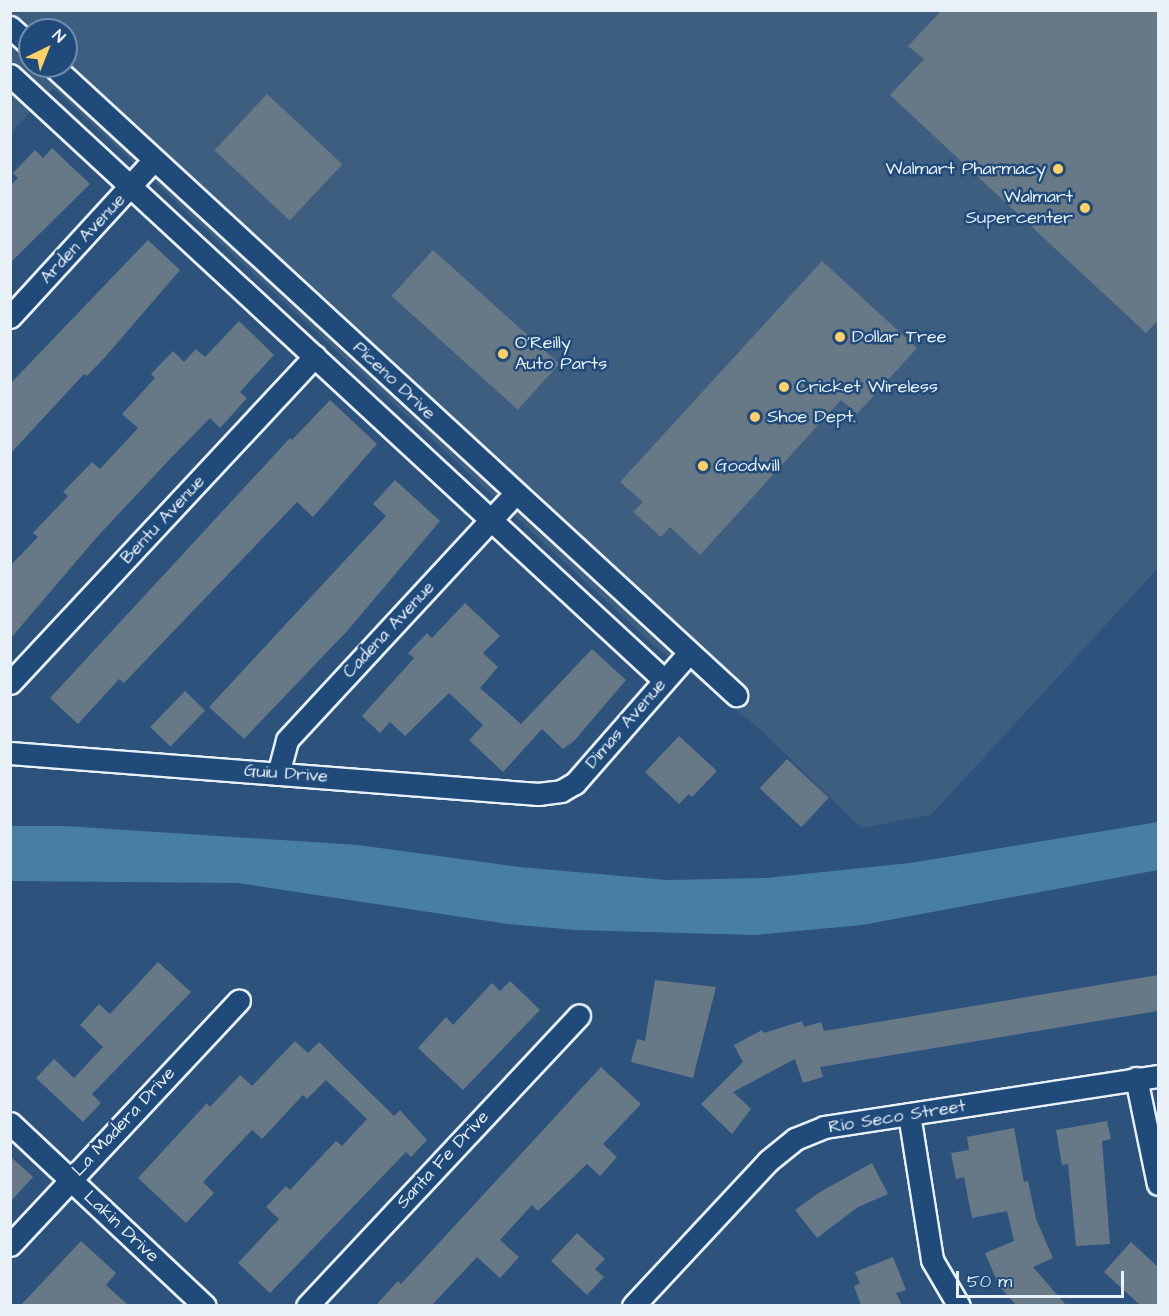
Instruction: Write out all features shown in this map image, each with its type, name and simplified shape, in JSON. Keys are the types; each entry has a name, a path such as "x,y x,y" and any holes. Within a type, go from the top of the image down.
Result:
{"street":[{"name":"Piceno Drive","path":"10,75 664,680"},
{"name":"Piceno Drive","path":"66,78 515,494 736,695"},
{"name":"Arden Avenue","path":"10,317 154,160"},
{"name":"Bentu Avenue","path":"10,683 315,356"},
{"name":"Cadena Avenue","path":"278,774 287,740 515,494"},
{"name":"Dimas Avenue","path":"561,791 575,783 688,653"},
{"name":"Guiu Drive","path":"10,753 538,794 561,791"},
{"name":"La Madera Drive","path":"10,1245 239,1000"},
{"name":"Santa Fe Drive","path":"307,1305 579,1015"},
{"name":"Rio Seco Street","path":"633,1305 768,1161 795,1139 824,1127 1158,1076"},
{"path":"1136,1078 1158,1184"},
{"path":"909,1114 932,1260 959,1305"},
{"name":"Lakin Drive","path":"10,1124 205,1305"}],"shaded area":[{"path":"11,11 1158,11 1158,568 931,815 861,828 760,729 656,647 53,88 11,133"},
{"path":"1158,822 1158,870 862,925 755,935 575,930 508,924 238,883 11,881 11,826 65,826 358,845 519,867 667,880 766,878 910,863"}],"building":[{"name":"Walmart Supercenter","path":"942,10 1158,10 1158,320 1146,333 890,95 924,59 908,46"},
{"path":"267,94 342,164 290,221 214,150"},
{"path":"52,148 90,184 10,263 10,186 18,178 13,173 35,150 43,158"},
{"path":"148,240 180,270 106,356 87,376 84,374 10,454 10,384"},
{"path":"433,250 559,364 518,410 392,296"},
{"path":"822,261 917,348 857,414 841,400 700,555 670,527 661,537 633,512 643,502 620,482"},
{"path":"239,321 274,355 240,392 247,398 220,428 210,418 97,537 10,639 10,566 38,537 33,533 68,496 63,492 92,462 100,469 138,428 122,414 155,378 151,374 173,351 184,362 196,349 205,357"},
{"path":"330,400 377,444 313,517 297,502 124,683 119,679 78,724 50,698 290,438 292,440"},
{"path":"395,480 440,521 348,630 244,739 209,707 386,516 373,504"},
{"path":"465,603 500,636 483,653 498,667 480,688 521,724 592,649 626,680 574,741 563,749 542,729 503,772 469,740 483,725 449,693 405,736 390,722 380,733 362,716 414,658 408,653 427,633 432,638"},
{"path":"185,691 205,710 170,746 150,727"},
{"path":"679,736 717,771 692,797 689,794 679,804 645,772"},
{"path":"787,759 829,798 801,827 760,788"},
{"path":"158,962 191,992 92,1094 101,1103 83,1122 36,1078 54,1059 74,1078 103,1047 80,1025 99,1004 110,1014"},
{"path":"1158,975 1158,1011 820,1067 823,1077 803,1083 795,1059 733,1092 751,1109 732,1134 701,1104 743,1062 734,1045 762,1030 764,1033 802,1021 804,1027 821,1022 824,1031"},
{"path":"655,980 716,987 693,1078 631,1062 637,1039 645,1041"},
{"path":"510,981 540,1010 463,1090 418,1048 446,1017 453,1025 492,983 500,991"},
{"path":"295,1041 308,1053 319,1042 394,1116 400,1110 427,1140 411,1157 406,1152 270,1293 238,1263 279,1219 266,1207 286,1186 290,1190 336,1141 342,1146 367,1119 326,1080 307,1099 303,1095 262,1139 252,1130 203,1182 214,1193 186,1223 138,1178 207,1103 210,1107 240,1075 252,1086"},
{"path":"601,1067 641,1104 603,1144 617,1157 600,1176 587,1164 538,1211 532,1205 500,1240 519,1257 500,1278 477,1257 432,1305 376,1305 398,1281 401,1284"},
{"path":"1107,1121 1111,1139 1102,1141 1110,1244 1076,1246 1068,1164 1062,1165 1056,1130"},
{"path":"1014,1128 1024,1182 1028,1181 1036,1219 1053,1258 1033,1267 1066,1305 1016,1305 999,1286 985,1253 1014,1241 1007,1211 972,1218 964,1177 956,1179 951,1153 969,1150 967,1137"},
{"path":"10,1156 33,1177 10,1202"},
{"path":"872,1163 888,1194 858,1207 817,1238 795,1210 820,1192"},
{"path":"577,1233 605,1259 595,1269 604,1277 587,1295 551,1261"},
{"path":"81,1241 116,1273 106,1285 128,1305 21,1305"},
{"path":"1131,1242 1158,1267 1158,1305 1140,1305 1104,1272"},
{"path":"893,1257 906,1290 896,1293 902,1305 861,1305 854,1286 860,1283 855,1272"}],"place":[{"name":"Walmart Pharmacy","path":"1058,169"},
{"name":"Walmart Supercenter","path":"1085,208"},
{"name":"Dollar Tree","path":"840,337"},
{"name":"O'Reilly Auto Parts","path":"503,354"},
{"name":"Cricket Wireless","path":"784,387"},
{"name":"Shoe Dept.","path":"755,417"},
{"name":"Goodwill","path":"703,466"}]}
